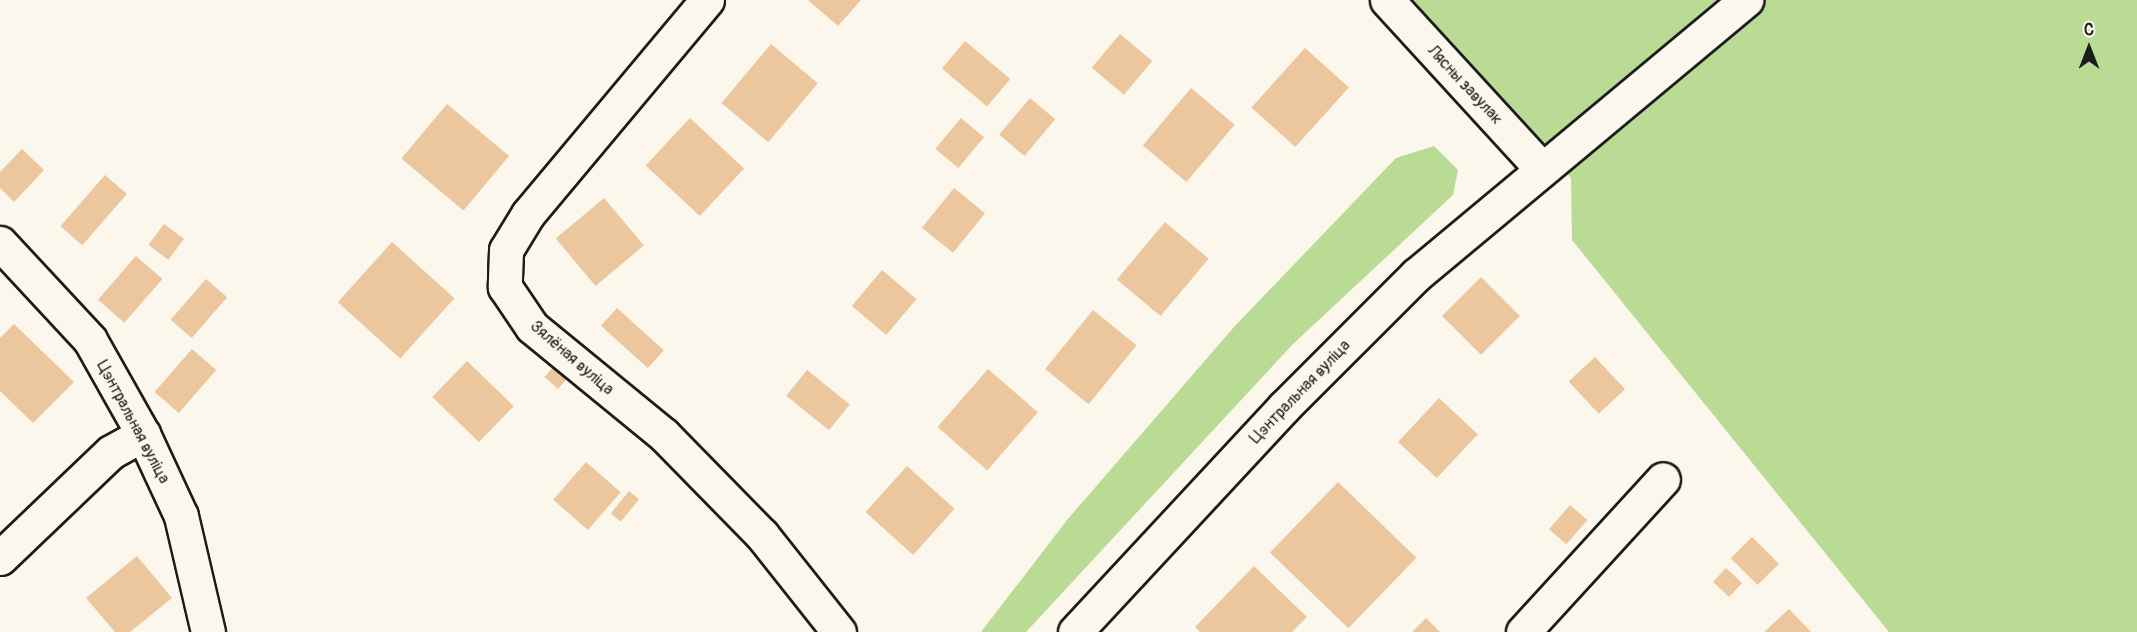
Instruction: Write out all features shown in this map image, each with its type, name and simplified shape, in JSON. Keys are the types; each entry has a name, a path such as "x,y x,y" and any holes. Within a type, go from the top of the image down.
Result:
{"street":[{"name":"Зялёная вуліца","path":"707,0 528,214 506,250 505,286 532,327 664,435 754,527 839,632"},
{"name":"Лясны завулак","path":"1387,0 1542,169"},
{"name":"Цэнтральная вуліца","path":"1075,632 1284,407 1408,284 1542,169 1746,0"},
{"name":"Цэнтральная вуліца","path":"0,243 90,340 143,434 181,516 208,632"},
{"path":"0,558 111,452 143,434"},
{"path":"1523,632 1664,479"}],"green space":[{"path":"1413,0 2137,0 2137,632 1889,632 1572,240 1571,178"},
{"path":"1434,146 1458,170 1453,195 1293,344 1026,632 981,632 1067,520 1234,327 1396,158"}],"building":[{"path":"808,0 861,0 838,26"},
{"path":"1120,34 1152,61 1124,95 1092,68"},
{"path":"965,41 1010,79 987,107 942,69"},
{"path":"771,44 818,83 768,142 722,103"},
{"path":"1305,48 1349,87 1295,147 1251,107"},
{"path":"1191,88 1235,125 1186,182 1143,145"},
{"path":"1030,98 1055,119 1024,156 999,135"},
{"path":"447,104 509,156 463,210 401,158"},
{"path":"690,118 744,168 700,216 646,166"},
{"path":"961,118 984,137 958,168 935,149"},
{"path":"22,149 44,170 14,202 0,188 0,172"},
{"path":"105,175 127,194 82,245 60,226"},
{"path":"954,188 985,213 953,253 922,228"},
{"path":"604,198 644,245 596,286 556,238"},
{"path":"1165,222 1209,259 1160,316 1117,279"},
{"path":"164,224 184,239 168,260 148,245"},
{"path":"392,242 454,298 400,358 338,302"},
{"path":"136,256 162,279 124,323 98,300"},
{"path":"882,270 916,299 886,335 852,306"},
{"path":"1481,277 1520,316 1481,355 1442,316"},
{"path":"206,279 227,297 192,338 171,320"},
{"path":"617,308 664,350 648,368 601,326"},
{"path":"1093,310 1137,345 1089,404 1045,369"},
{"path":"14,324 74,382 33,423 0,391 0,338"},
{"path":"192,349 216,370 179,413 155,392"},
{"path":"1595,357 1625,389 1599,414 1569,382"},
{"path":"467,361 514,406 479,442 432,397"},
{"path":"555,365 569,377 558,389 545,377"},
{"path":"988,369 1038,412 987,470 937,427"},
{"path":"807,370 850,405 829,430 786,396"},
{"path":"1439,398 1478,434 1437,478 1398,442"},
{"path":"586,462 621,492 588,530 553,500"},
{"path":"907,466 955,509 913,555 866,512"},
{"path":"1338,482 1416,558 1348,628 1270,552"},
{"path":"629,491 639,499 621,522 611,514"},
{"path":"1570,505 1587,520 1566,544 1549,529"},
{"path":"1752,537 1779,564 1758,585 1731,558"},
{"path":"137,556 172,598 130,632 115,632 86,598"},
{"path":"1254,566 1307,617 1292,632 1200,632 1195,627"},
{"path":"1726,568 1742,583 1729,597 1713,582"},
{"path":"1789,609 1811,632 1764,632"},
{"path":"1426,618 1440,632 1412,632"}]}
